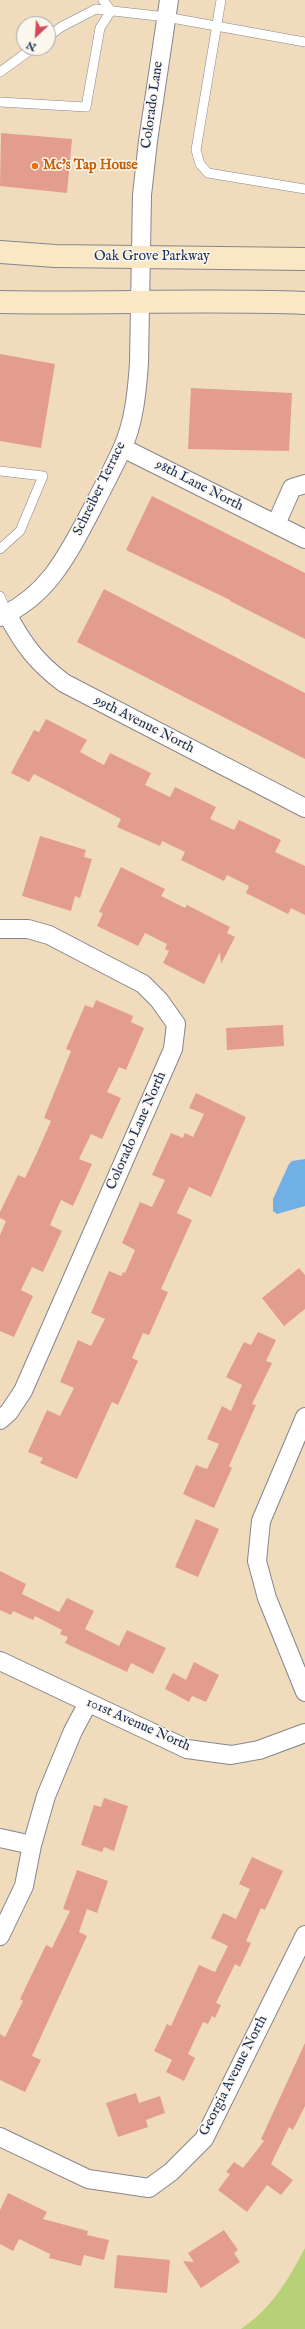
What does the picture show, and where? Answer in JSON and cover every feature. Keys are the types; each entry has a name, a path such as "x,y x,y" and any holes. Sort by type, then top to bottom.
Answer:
{"street":[{"name":"Colorado Lane","path":"140,258 142,195 147,149 168,9"},
{"name":"Oak Grove Parkway","path":"0,252 54,256 140,258 305,259"},
{"name":"Schreiber Terrace","path":"4,616 32,598 51,579 67,556 123,448 138,388 141,303 140,258"},
{"path":"0,302 141,303 220,300 305,303"},
{"name":"98th Lane North","path":"123,448 305,539"},
{"path":"276,524 292,488 305,484"},
{"name":"99th Avenue North","path":"4,616 32,655 46,670 64,683 305,808"},
{"name":"Colorado Lane North","path":"0,929 28,930 48,935 143,984 159,1000 176,1024 173,1049 24,1391 9,1412 0,1420"},
{"path":"305,1417 261,1521 257,1561 267,1598 305,1692"},
{"name":"101st Avenue North","path":"0,1661 186,1749 231,1755 259,1750 305,1733"},
{"path":"0,1936 24,1886 32,1845 46,1796 73,1731 88,1703"},
{"path":"0,1838 32,1845"},
{"name":"Georgia Avenue North","path":"0,2137 88,2179 149,2188 171,2172 204,2139 305,1934"}],"lane":[{"path":"103,0 111,11"},
{"path":"221,0 196,150 200,164 208,173 305,189"},
{"path":"56,31 96,9 111,11 168,9 216,27 305,42"},
{"path":"0,102 86,106 100,28 111,11"},
{"path":"0,72 22,56"},
{"path":"0,470 43,476 20,531 0,549"},
{"path":"0,596 4,616"}],"green space":[{"path":"305,2248 305,2329 241,2329 262,2312 278,2293"}],"water":[{"path":"305,1159 305,1206 277,1214 273,1211 273,1199 289,1164 292,1161"}],"building":[{"name":"Mc's Tap House","path":"1,133 72,139 67,193 0,186"},
{"path":"0,354 55,364 41,448 0,441"},
{"path":"191,388 292,393 289,451 188,449"},
{"path":"152,496 305,573 305,639 230,600 126,550"},
{"path":"104,589 305,693 305,759 77,642"},
{"path":"46,719 87,740 80,752 104,765 110,753 151,773 145,785 170,797 175,787 216,807 210,819 234,830 239,820 281,840 275,852 305,866 305,915 291,908 288,914 246,893 249,886 227,875 224,881 181,860 185,852 162,841 160,846 117,827 121,819 34,774 29,782 11,773 34,730 39,732"},
{"path":"40,836 86,850 84,857 92,859 80,898 75,896 71,911 22,896"},
{"path":"121,867 165,889 161,896 185,908 187,905 230,927 227,933 235,937 221,964 220,952 204,984 163,963 169,951 165,949 167,944 145,933 138,946 97,926 103,913 99,912"},
{"path":"96,1000 133,1016 131,1022 144,1028 126,1070 119,1067 107,1092 121,1098 102,1139 91,1134 79,1159 92,1164 73,1206 61,1200 50,1225 62,1231 43,1272 32,1267 21,1290 33,1296 14,1337 0,1331 0,1235 6,1221 0,1218 0,1212 18,1175 25,1178 36,1155 51,1121 44,1118 71,1051 66,1049 85,1005 93,1008"},
{"path":"283,1025 284,1046 227,1050 226,1028"},
{"path":"196,1093 246,1117 211,1197 189,1187 177,1213 192,1220 161,1289 168,1292 149,1335 143,1333 132,1358 138,1361 118,1405 112,1402 77,1479 40,1463 43,1458 28,1452 47,1410 60,1416 74,1388 60,1382 78,1340 91,1346 105,1319 91,1313 109,1271 121,1276 123,1272 125,1273 135,1250 122,1243 140,1202 152,1207 165,1180 152,1175 171,1133 183,1138 185,1133 193,1137 204,1114 189,1108"},
{"path":"299,1268 305,1275 305,1309 284,1326 262,1298"},
{"path":"258,1332 276,1340 266,1361 272,1363 252,1404 256,1405 229,1466 232,1468 214,1508 183,1494 196,1465 207,1469 219,1444 207,1439 222,1406 231,1411 242,1385 226,1377 244,1342 251,1345"},
{"path":"196,1519 219,1529 198,1577 175,1567"},
{"path":"0,1571 26,1584 22,1594 59,1612 67,1598 94,1611 85,1629 119,1646 127,1630 166,1648 153,1674 131,1663 127,1672 65,1643 68,1637 60,1634 62,1630 35,1616 33,1620 13,1611 11,1615 0,1610"},
{"path":"194,1662 219,1675 206,1702 192,1696 189,1702 165,1689 173,1673 186,1680"},
{"path":"104,1798 128,1806 114,1851 104,1847 102,1852 81,1845 94,1805 101,1807"},
{"path":"252,1857 283,1871 265,1910 261,1908 246,1941 251,1943 240,1967 235,1964 216,2003 221,2005 215,2018 212,2016 208,2024 203,2022 188,2054 195,2058 184,2081 166,2072 172,2060 154,2051 167,2024 171,2026 199,1965 215,1972 228,1946 211,1938 223,1913 236,1919 250,1889 239,1884"},
{"path":"77,1870 108,1881 97,1913 87,1909 79,1932 87,1936 32,2056 41,2060 25,2092 0,2080 0,2034 5,2037 23,2001 20,1999 46,1945 52,1948 70,1911 63,1909"},
{"path":"305,2043 305,2106 293,2130 289,2127 271,2164 293,2180 281,2195 267,2185 247,2212 218,2190 230,2174 226,2172 234,2162 243,2168 264,2141 261,2139"},
{"path":"136,2093 139,2103 160,2096 165,2113 146,2120 148,2127 118,2137 106,2103"},
{"path":"8,2193 47,2212 43,2219 88,2231 87,2235 109,2240 104,2260 84,2255 81,2266 49,2258 50,2254 19,2239 13,2251 0,2244 0,2210"},
{"path":"224,2230 238,2250 234,2253 240,2262 201,2288 183,2261 194,2262 188,2253"},
{"path":"117,2255 170,2260 167,2293 114,2288"}],"place":[{"name":"Mc's Tap House","path":"35,166"}]}
